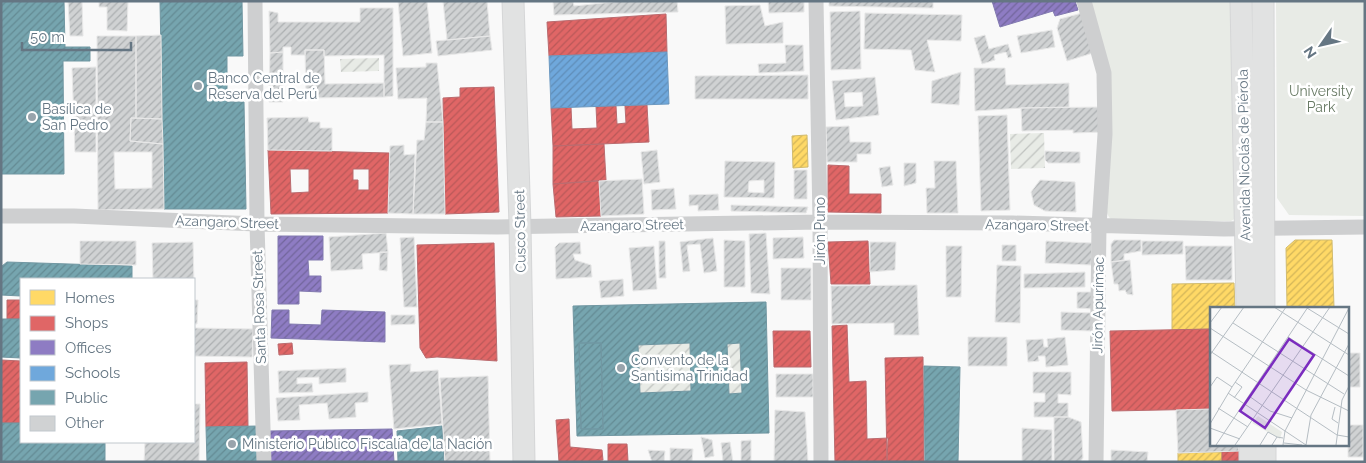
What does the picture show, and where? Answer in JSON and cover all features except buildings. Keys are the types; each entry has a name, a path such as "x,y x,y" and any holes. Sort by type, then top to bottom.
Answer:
{"main road":[{"name":"Cusco Street","path":"514,1 524,462"},
{"name":"Avenida Nicolás de Piérola","path":"1241,1 1254,228 1264,307"},
{"name":"Avenida Nicolás de Piérola","path":"1247,307 1254,228 1263,1"},
{"path":"1250,446 1250,462"},
{"path":"1265,446 1265,462"}],"street":[{"name":"Santa Rosa Street","path":"255,1 257,224 264,462"},
{"name":"Jirón Puno","path":"816,1 820,222 821,462"},
{"name":"Jirón Apurímac","path":"1084,1 1104,73 1105,134 1099,226 1096,462"},
{"name":"Azangaro Street","path":"1,216 74,216 257,224 520,226 820,222 1254,228 1365,227"}],"green space":[{"path":"1091,1 1233,1 1236,218 1231,221 1116,221 1111,219 1107,213 1111,100"},
{"name":"University Park","path":"1276,1 1365,1 1365,216 1289,215 1277,198"},
{"path":"379,58 379,71 341,72 340,59"},
{"path":"1044,133 1045,168 1011,169 1010,134"},
{"path":"690,343 691,391 640,393 638,345"},
{"path":"740,343 742,393 729,394 727,344"}],"place":[{"name":"Banco Central de Reserva del Perú","path":"198,86"},
{"name":"Basílica de San Pedro","path":"32,117"},
{"name":"Convento de la Santisima Trinidad","path":"621,368"},
{"name":"Ministerio Público Fiscalía de la Nación","path":"232,444"}]}
